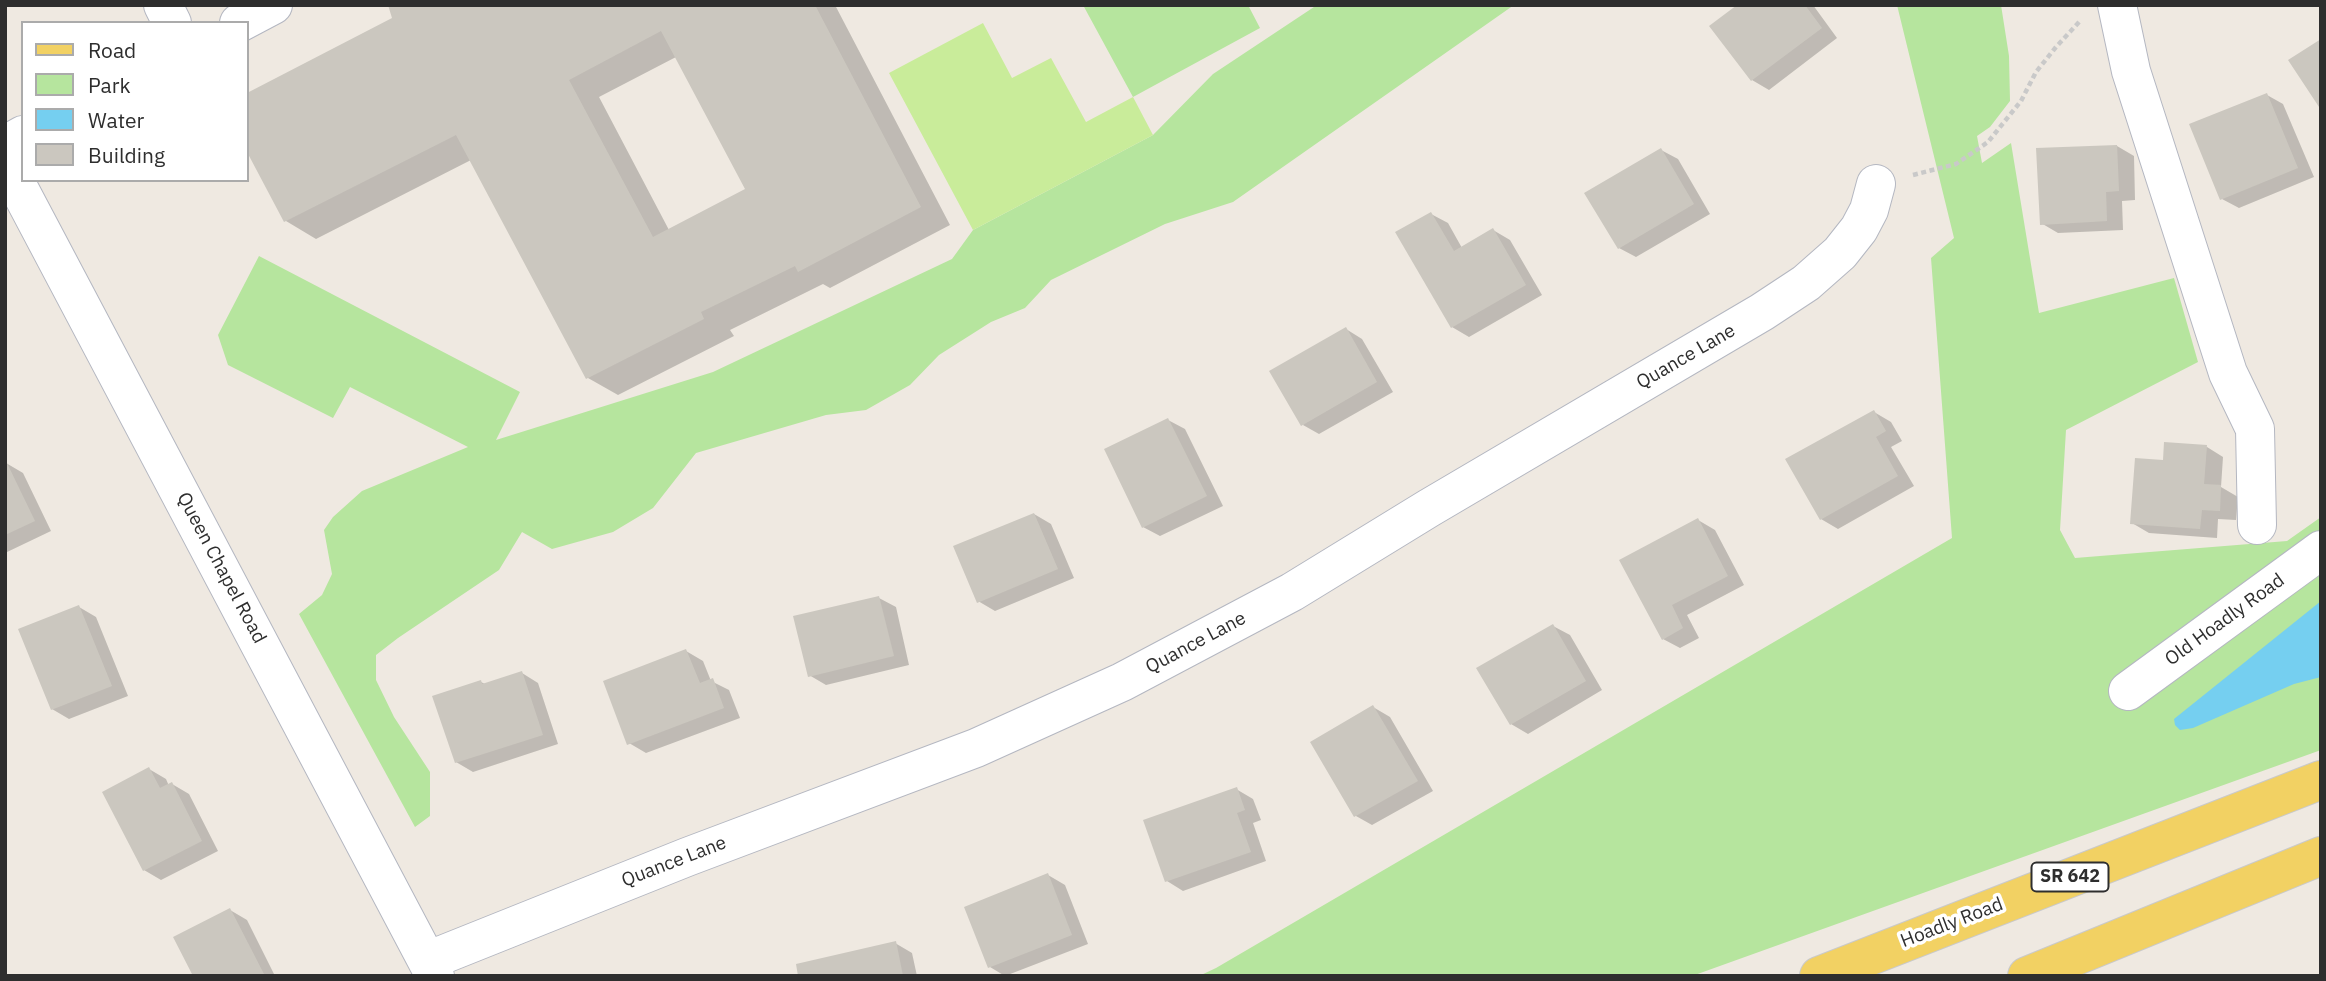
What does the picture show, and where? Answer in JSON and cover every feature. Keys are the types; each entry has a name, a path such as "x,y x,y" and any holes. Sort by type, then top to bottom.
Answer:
{"main road":[{"name":"Hoadly Road","path":"1819,976 2321,780"},
{"path":"2027,976 2321,856"}],"street":[{"path":"163,5 171,21"},
{"path":"243,21 273,5"},
{"path":"2117,5 2131,71 2228,373 2255,429 2257,525"},
{"path":"5,145 21,136"},
{"name":"Queen Chapel Road","path":"5,162 431,969"},
{"name":"Quance Lane","path":"431,969 687,857 976,748 1122,682 1292,592 1762,312 1806,282 1840,253 1859,229 1869,210 1877,184"},
{"name":"Old Hoadly Road","path":"2128,691 2321,550"}],"path":[{"path":"1877,184 1956,164 1988,142 2021,102 2036,72 2082,19"}],"green space":[{"path":"1083,5 1248,5 1260,28 1133,97"},
{"path":"1317,5 1514,5 1233,202 1165,224 1051,280 1025,308 991,322 939,355 910,385 866,410 826,415 696,453 653,508 613,532 552,549 522,532 499,570 376,655 376,680 394,717 430,772 430,816 415,827 299,614 322,595 332,574 324,530 333,517 362,491 468,447 350,387 333,418 228,365 218,335 259,256 520,392 496,440 713,372 952,259 973,230 1153,135 1213,74"},
{"path":"1897,5 2001,5 2009,56 2010,101 1990,127 1977,136 1982,163 2011,143 2039,313 2174,278 2198,362 2066,430 2060,530 2075,558 2287,541 2321,517 2321,750 1692,976 1199,976 1952,538 1931,258 1954,238"},
{"path":"983,23 1012,78 1051,58 1086,122 1133,97 1153,135 973,230 889,73"}],"water":[{"path":"2321,601 2321,677 2294,684 2193,728 2180,730 2175,725 2174,719"}],"building":[{"path":"388,5 815,5 921,207 798,272 795,266 701,312 704,319 586,379 456,135 284,222 248,154 248,92 392,18","holes":["661,31 745,189 653,237 569,80"]},
{"path":"1737,5 1805,5 1822,28 1751,81 1709,26"},
{"path":"2321,39 2321,110 2288,60"},
{"path":"2267,93 2298,168 2220,200 2189,124"},
{"path":"2117,145 2119,191 2106,192 2107,221 2040,225 2036,148"},
{"path":"1661,148 1694,204 1618,249 1584,193"},
{"path":"1431,212 1454,251 1493,228 1526,285 1451,328 1395,232"},
{"path":"1346,327 1377,382 1301,426 1269,371"},
{"path":"1874,410 1886,431 1876,437 1898,476 1820,520 1785,459"},
{"path":"1168,418 1207,496 1142,528 1104,449"},
{"path":"2164,442 2207,445 2204,484 2221,485 2220,511 2202,510 2200,529 2130,524 2135,458 2163,460"},
{"path":"5,459 35,521 5,535"},
{"path":"1034,513 1058,569 977,603 953,546"},
{"path":"1698,518 1728,576 1672,605 1683,628 1662,640 1619,560"},
{"path":"879,596 894,656 808,677 793,616"},
{"path":"79,605 112,686 51,710 18,629"},
{"path":"1553,624 1586,681 1510,725 1476,668"},
{"path":"686,649 700,683 713,678 724,708 627,745 603,681"},
{"path":"522,671 543,735 455,763 432,696 481,680 482,684"},
{"path":"1373,705 1418,781 1354,817 1310,742"},
{"path":"149,767 160,788 172,782 202,841 143,871 102,792"},
{"path":"1237,787 1245,810 1237,813 1251,852 1165,882 1143,820"},
{"path":"1048,873 1072,935 988,968 964,907"},
{"path":"230,908 265,976 193,976 173,937"},
{"path":"896,941 903,976 798,976 796,964"}]}
